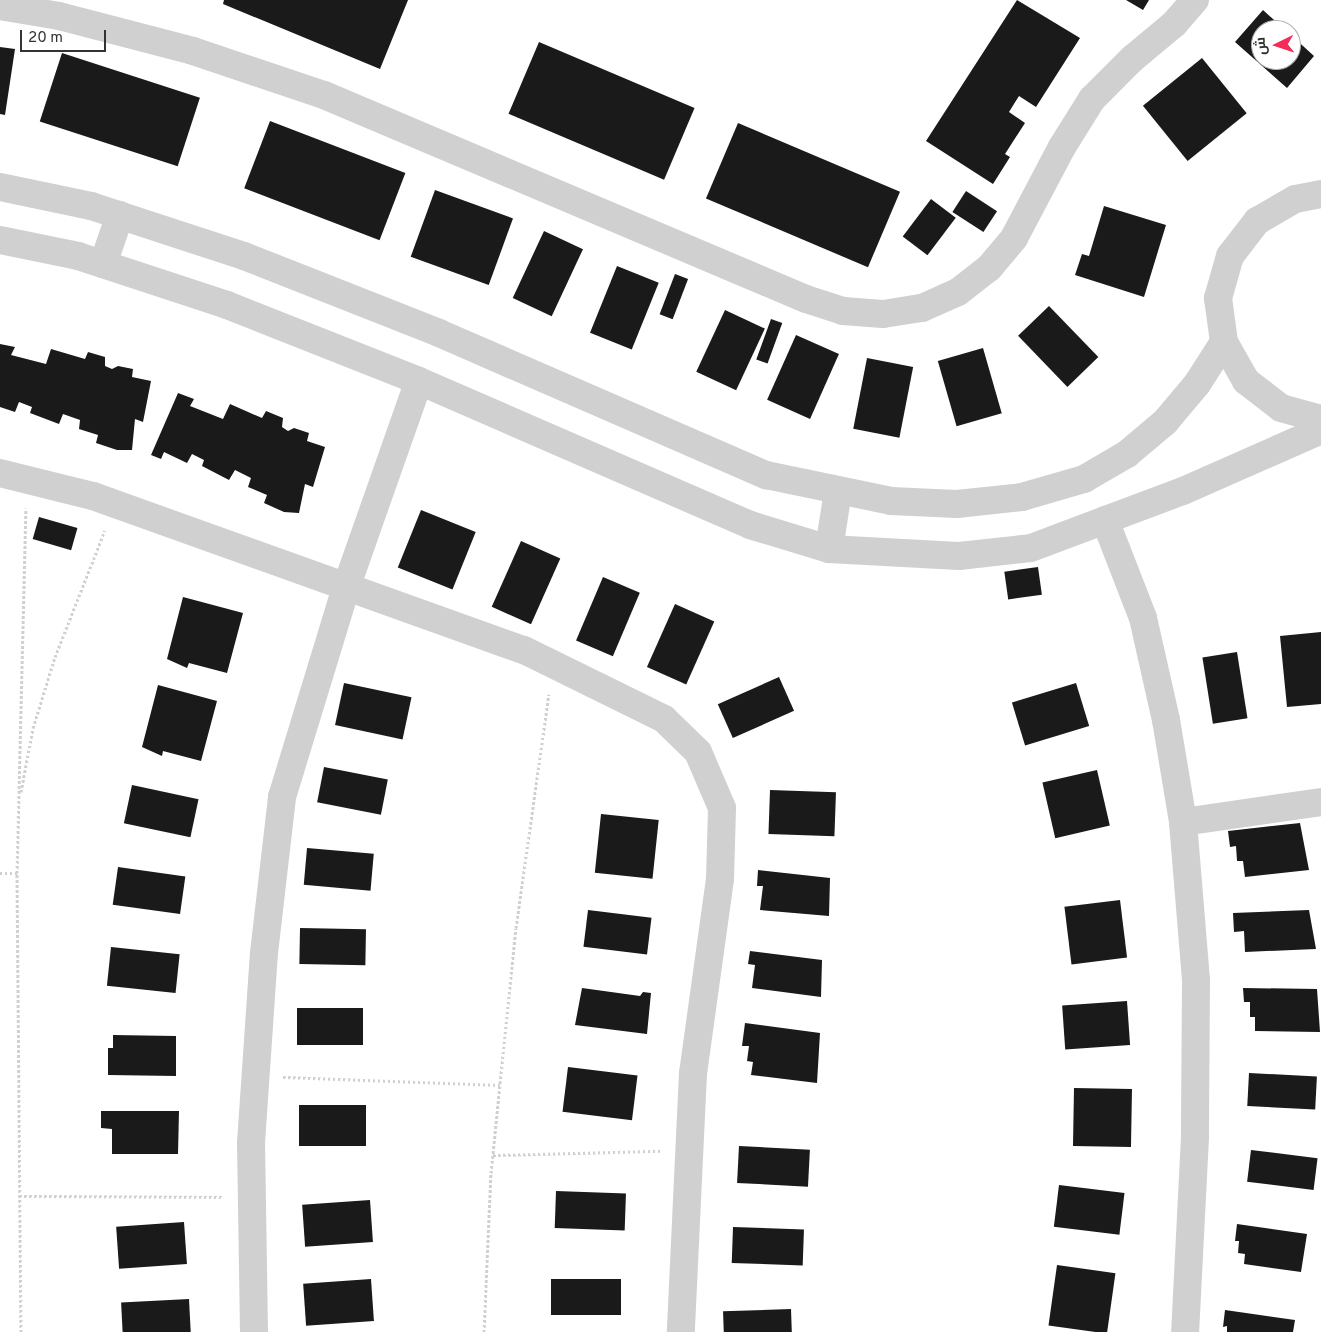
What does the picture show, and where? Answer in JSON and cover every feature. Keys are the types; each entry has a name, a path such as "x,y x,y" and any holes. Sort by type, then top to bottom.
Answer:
{"street":[{"path":"0,6 59,16 193,50 324,95 806,299 843,311 883,314 922,308 958,292 989,268 1014,238 1062,147 1092,99 1132,59 1174,24 1195,0"},
{"path":"0,187 120,215 244,256 430,330 766,475 891,501 957,504 1022,497 1084,479 1127,454 1165,422 1197,384 1224,342"},
{"path":"1320,193 1275,208 1242,237 1222,276 1219,313 1224,342 1241,374 1262,396 1288,410 1321,419"},
{"path":"104,264 120,215"},
{"path":"0,240 104,264 227,305 419,381 750,525 829,549 958,556 1031,548 1183,491 1321,430"},
{"path":"254,1332 252,1197 256,1076 264,953 282,797 347,585 419,381"},
{"path":"0,473 114,503 524,650 664,719 698,752 722,808 720,879 693,1073 681,1332"},
{"path":"829,549 838,491"},
{"path":"1105,520 1143,618 1166,720 1183,822 1196,980 1195,1137 1185,1332"},
{"path":"1183,822 1321,802"}],"path":[{"path":"22,1332 19,1196 17,874 19,687 27,479"},
{"path":"19,800 33,728 55,657 114,503"},
{"path":"484,1332 493,1154 516,928 554,664"},
{"path":"0,873 17,874"},
{"path":"256,1076 500,1085"},
{"path":"493,1154 689,1151"},
{"path":"19,1196 252,1197"}],"building":[{"path":"224,0 408,0 380,69 223,4"},
{"path":"1017,0 1080,38 1036,107 1019,96 1009,112 1025,123 1005,154 1010,157 993,184 926,141"},
{"path":"1126,0 1149,0 1143,10"},
{"path":"1263,10 1274,20 1254,20"},
{"path":"1251,24 1251,56 1235,42"},
{"path":"539,42 695,108 664,180 509,114"},
{"path":"1301,44 1314,56 1287,88 1267,70 1301,70"},
{"path":"0,47 15,49 5,115 0,114"},
{"path":"62,53 200,98 178,166 40,121"},
{"path":"1202,58 1247,113 1188,161 1143,106"},
{"path":"270,121 405,173 380,240 244,188"},
{"path":"738,123 900,192 868,267 706,198"},
{"path":"435,190 513,218 489,285 411,257"},
{"path":"966,191 997,211 983,232 952,212"},
{"path":"931,199 956,218 927,255 903,237"},
{"path":"1104,206 1166,225 1144,297 1075,275 1082,254 1089,256"},
{"path":"544,231 583,249 552,316 513,298"},
{"path":"617,266 659,283 632,350 590,333"},
{"path":"675,274 688,279 673,319 660,314"},
{"path":"1049,306 1098,357 1067,387 1018,336"},
{"path":"725,310 765,329 736,390 696,372"},
{"path":"771,319 782,323 768,364 756,359"},
{"path":"796,335 839,354 810,419 767,400"},
{"path":"0,344 15,347 11,355 46,364 51,349 85,359 88,352 105,357 105,366 112,369 118,366 133,369 132,377 151,381 143,422 135,419 132,450 117,450 96,443 98,435 79,429 80,420 63,414 59,424 30,413 32,407 19,402 15,412 0,407"},
{"path":"983,348 1002,413 957,426 938,361"},
{"path":"867,358 913,367 899,438 853,429"},
{"path":"178,393 194,399 190,406 223,419 230,404 262,418 266,411 283,418 282,427 288,431 294,428 309,433 307,441 325,447 313,487 305,484 299,513 284,512 264,503 267,495 248,487 251,478 235,470 229,480 202,466 204,460 192,454 187,463 164,452 161,459 151,455"},
{"path":"421,510 476,532 452,590 398,567"},
{"path":"39,517 77,528 71,550 33,539"},
{"path":"521,541 560,558 531,624 492,607"},
{"path":"1038,567 1042,595 1008,599 1004,572"},
{"path":"603,577 640,593 613,656 576,641"},
{"path":"183,597 243,613 227,673 189,663 187,668 167,659"},
{"path":"675,604 714,621 686,685 647,667"},
{"path":"1321,632 1321,704 1287,707 1280,636"},
{"path":"1237,652 1247,718 1213,724 1202,657"},
{"path":"779,677 794,711 733,738 718,704"},
{"path":"344,683 411,697 403,739 335,725"},
{"path":"1076,683 1089,726 1025,746 1012,703"},
{"path":"158,685 217,701 201,761 163,751 162,756 142,747"},
{"path":"324,767 388,779 381,815 317,802"},
{"path":"1097,770 1110,826 1055,838 1042,783"},
{"path":"132,785 199,799 190,837 124,823"},
{"path":"770,790 836,792 834,836 768,834"},
{"path":"601,814 659,820 653,879 595,873"},
{"path":"1300,823 1309,870 1245,877 1243,861 1237,861 1236,846 1230,847 1228,831"},
{"path":"307,848 374,854 371,891 304,885"},
{"path":"118,867 185,876 180,914 113,905"},
{"path":"758,870 830,878 829,916 760,910 763,886 757,886"},
{"path":"1120,900 1127,958 1071,964 1064,907"},
{"path":"588,910 652,918 647,955 583,947"},
{"path":"1309,910 1316,949 1245,952 1244,931 1234,932 1233,913"},
{"path":"300,928 366,929 365,965 299,964"},
{"path":"111,947 180,954 176,993 107,986"},
{"path":"750,951 822,960 821,997 752,988 755,965 748,964"},
{"path":"582,988 640,996 643,992 651,993 647,1034 575,1025"},
{"path":"1243,988 1317,989 1320,1032 1255,1031 1255,1017 1250,1017 1250,1002 1244,1002"},
{"path":"1127,1001 1130,1045 1065,1049 1062,1006"},
{"path":"297,1008 363,1008 363,1045 297,1045"},
{"path":"745,1023 820,1033 817,1083 751,1075 753,1062 747,1061 749,1046 742,1046"},
{"path":"113,1035 176,1036 176,1076 108,1075 108,1048 113,1048"},
{"path":"568,1067 637,1076 632,1120 563,1112"},
{"path":"1249,1073 1317,1077 1315,1110 1247,1106"},
{"path":"1074,1088 1132,1089 1131,1147 1073,1146"},
{"path":"299,1105 366,1105 366,1146 299,1146"},
{"path":"101,1111 179,1111 178,1154 112,1154 112,1129 101,1128"},
{"path":"739,1146 810,1150 808,1187 737,1183"},
{"path":"1251,1150 1318,1158 1314,1190 1247,1182"},
{"path":"1059,1185 1125,1193 1119,1235 1054,1227"},
{"path":"556,1191 626,1193 625,1230 555,1228"},
{"path":"370,1200 373,1242 305,1247 302,1205"},
{"path":"184,1222 187,1264 119,1269 116,1227"},
{"path":"1237,1224 1307,1234 1301,1272 1244,1264 1245,1254 1238,1253 1239,1241 1235,1241"},
{"path":"733,1227 804,1229 803,1265 732,1263"},
{"path":"1057,1265 1115,1273 1107,1332 1049,1325"},
{"path":"371,1279 374,1321 306,1326 303,1284"},
{"path":"551,1279 621,1279 621,1315 551,1315"},
{"path":"189,1299 191,1332 123,1332 121,1303"},
{"path":"791,1309 792,1332 724,1332 723,1311"},
{"path":"1225,1310 1295,1320 1293,1332 1227,1332 1227,1326 1223,1327"}]}
